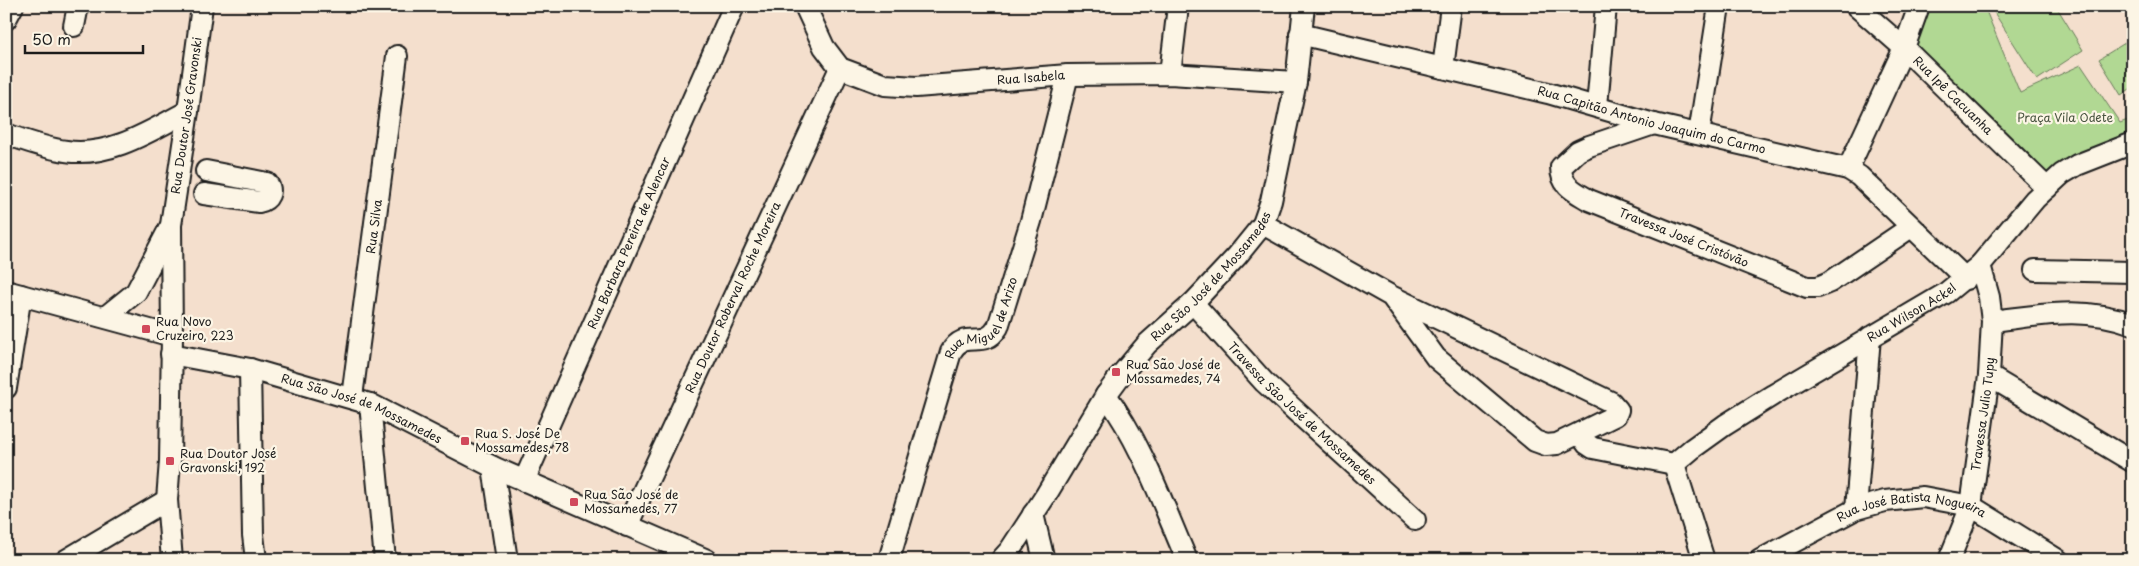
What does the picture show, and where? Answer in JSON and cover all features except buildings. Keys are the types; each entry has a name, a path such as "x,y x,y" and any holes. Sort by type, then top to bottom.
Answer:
{"street":[{"path":"6,18 14,6"},
{"name":"Rua Doutor José Gravonski","path":"172,560 167,500 170,461 172,345 170,225 202,6"},
{"name":"Rua Barbara Pereira de Alencar","path":"524,481 734,6"},
{"path":"805,6 824,47 840,68"},
{"path":"1170,74 1178,6"},
{"name":"Rua São José de Mossamedes","path":"1002,560 1033,514 1106,395 1147,344 1193,303 1238,256 1263,224 1271,201 1296,82 1304,6"},
{"path":"1443,68 1451,6"},
{"path":"1597,106 1606,6"},
{"path":"1700,134 1719,6"},
{"name":"Rua Ipê Cacuanha","path":"1856,6 1904,48 2047,188"},
{"path":"1848,169 1904,48 1919,6"},
{"name":"Rua Capitão Antonio Joaquim do Carmo","path":"1300,34 1597,106 1654,124 1848,169 1858,176 1911,227 1973,272"},
{"name":"Rua Silva","path":"385,560 361,401 397,56"},
{"name":"Rua Isabela","path":"840,68 885,85 916,87 1068,75 1170,74 1296,82"},
{"name":"Rua Doutor Roberval Roche Moreira","path":"627,526 840,68"},
{"name":"Rua Miguel de Arizo","path":"889,560 951,352 956,344 965,339 985,340 994,334 998,327 1031,221 1068,75"},
{"path":"6,134 31,143 67,151 97,150 139,136 188,111"},
{"name":"Travessa José Cristóvão","path":"1654,124 1578,151 1561,167 1564,183 1589,200 1807,286 1818,287 1830,282 1911,227"},
{"name":"Rua Wilson Ackel","path":"1674,464 1725,425 1946,292 1973,272 2047,188 2077,165 2133,143"},
{"path":"204,194 259,202 267,199 270,193 270,187 267,183 206,170"},
{"path":"1263,224 1391,296 1611,402 1618,410 1612,418 1558,444 1546,445 1535,441 1436,358 1391,296"},
{"name":"Rua Doutor José Gravonski","path":"105,317 136,292 170,225"},
{"path":"2034,270 2133,272"},
{"name":"Travessa Julio Tupy","path":"1949,560 1971,506 1989,376 1992,321 1989,297 1973,272"},
{"path":"6,388 13,293"},
{"name":"Rua São José de Mossamedes","path":"13,293 105,317 172,345 361,401 493,467 707,560"},
{"name":"Travessa São José de Mossamedes","path":"1193,303 1264,382 1415,520"},
{"path":"1992,321 2061,312 2090,313 2133,324"},
{"path":"1856,510 1870,337"},
{"path":"250,369 256,560"},
{"path":"1989,376 2133,462"},
{"path":"1106,395 1132,435 1187,560"},
{"path":"1580,434 1587,444 1593,448 1674,464 1704,560"},
{"path":"493,467 507,560"},
{"name":"Rua José Batista Nogueira","path":"1760,560 1856,510 1885,501 1923,497 1971,506 2058,560"},
{"path":"66,560 167,500"},
{"path":"1033,514 1044,560"}],"green space":[{"name":"Praça Vila Odete","path":"1920,6 1984,6 2020,93 2081,65 2120,123 2133,118 2133,139 2050,178 1908,47"},
{"path":"1990,6 2056,6 2083,50 2037,80"},
{"path":"2133,38 2133,87 2121,95 2099,59"}],"place":[{"name":"Rua Novo Cruzeiro, 223","path":"146,329"},
{"name":"Rua São José de Mossamedes, 74","path":"1116,372"},
{"name":"Rua S. José De Mossamedes, 78","path":"465,441"},
{"name":"Rua Doutor José Gravonski, 192","path":"170,461"},
{"name":"Rua São José de Mossamedes, 77","path":"574,502"}]}
